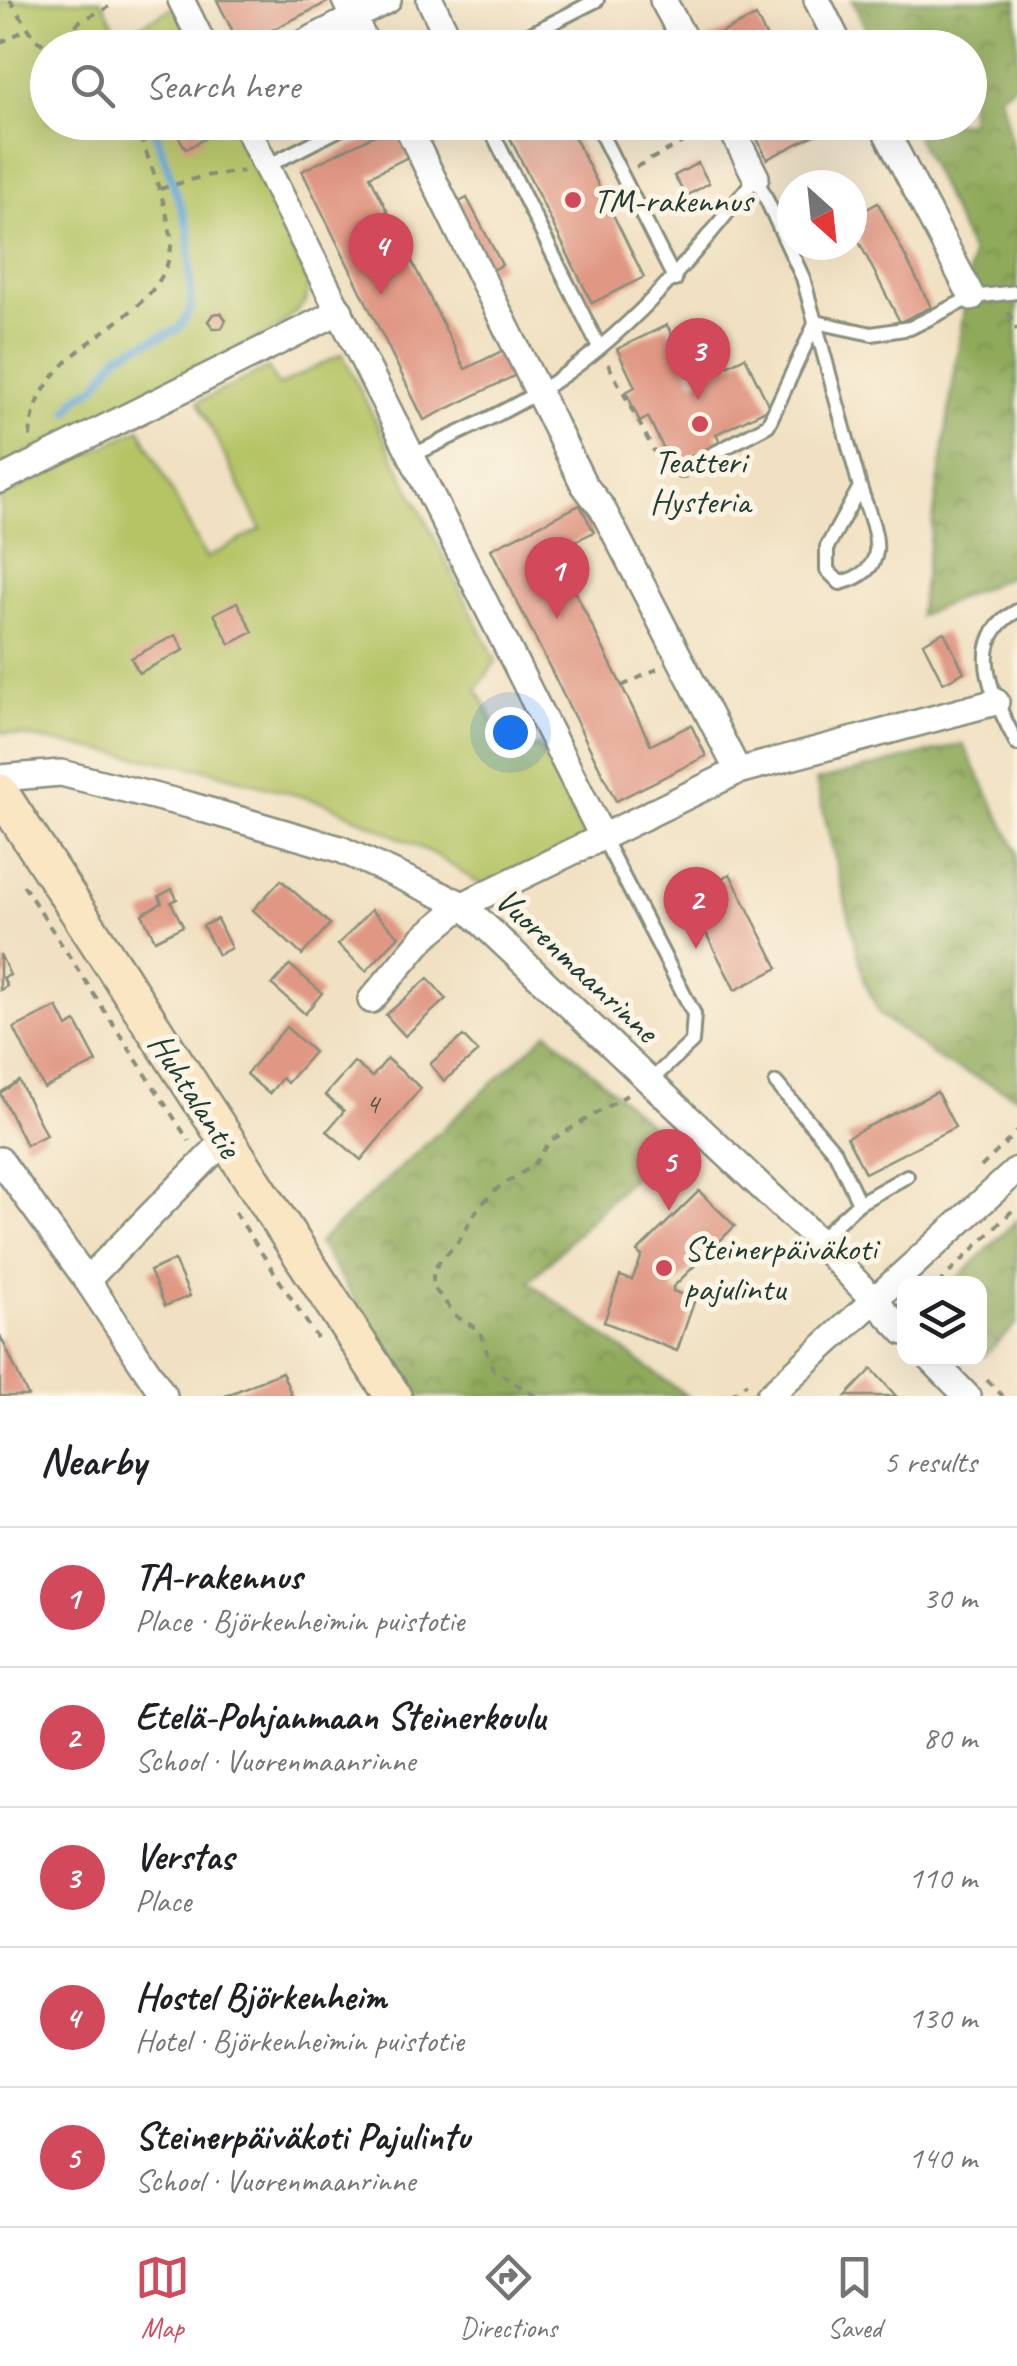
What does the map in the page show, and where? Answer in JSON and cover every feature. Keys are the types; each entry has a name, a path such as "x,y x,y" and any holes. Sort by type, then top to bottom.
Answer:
{"main road":[{"name":"Huhtalantie","path":"0,792 214,1151 393,1396"}],"street":[{"path":"181,0 196,30"},
{"path":"319,30 349,9 388,0"},
{"path":"430,0 445,30"},
{"path":"664,0 680,30"},
{"path":"817,0 833,30"},
{"path":"253,140 603,838"},
{"path":"414,140 538,392 738,771"},
{"path":"737,140 756,177"},
{"path":"890,140 972,297"},
{"path":"0,480 340,311"},
{"path":"371,1000 424,937 462,905 738,771 996,702"},
{"name":"Vuorenmaanrinne","path":"0,778 61,773 189,804 340,850 462,905 818,1240 897,1324"},
{"path":"88,1280 214,1151"},
{"path":"0,1160 88,1280 164,1396"},
{"path":"769,1396 1017,1170"},
{"path":"938,1366 968,1396"}],"lane":[{"path":"538,30 597,0"},
{"path":"546,26 548,30"},
{"path":"267,166 318,140"},
{"path":"497,140 599,347"},
{"path":"604,140 675,280"},
{"path":"414,455 538,392 599,347 675,280 756,177 803,278 877,546 876,561 862,578 840,583 827,570 827,547 860,487"},
{"path":"816,322 872,334 910,328 972,297 1017,292"},
{"path":"681,471 768,425 816,322"},
{"path":"1017,611 1005,617 988,641 986,670 996,702 1017,744"},
{"path":"603,838 694,1014 692,1042 650,1081"},
{"path":"776,1084 835,1152 859,1203"},
{"path":"818,1240 859,1203 907,1176"}],"path":[{"path":"10,0 30,31"},
{"path":"71,30 109,7"},
{"path":"0,42 27,29"},
{"path":"38,461 30,436 32,415 45,384 68,358 134,308 168,262 172,243 142,140"},
{"path":"621,175 686,140"},
{"path":"158,190 182,181 267,166"},
{"path":"599,347 658,462 672,474 681,471"},
{"path":"622,686 679,658"},
{"path":"20,881 214,1151"},
{"path":"535,1396 524,1386 504,1380 493,1369 479,1330 457,1318 433,1287 433,1272 478,1208 500,1187 534,1166 550,1141 650,1081"},
{"path":"946,1276 1016,1207"},
{"path":"234,1210 326,1350"}],"green space":[{"path":"0,0 101,0 117,30 30,30 30,140 240,140 309,283 306,302 277,329 0,467"},
{"path":"852,0 1017,0 1017,82 1000,95 1017,166 1017,573 919,616 972,254 918,140 987,140 987,30 867,30"},
{"path":"175,7 186,30 131,30"},
{"path":"342,354 496,661 477,689 506,746 522,751 539,746 587,840 487,889 436,855 328,804 208,770 0,732 0,497 140,429 206,558 261,529 198,402 268,368 278,386"},
{"path":"963,744 1017,851 1017,1096 944,1063 880,1015 865,982 816,781"},
{"path":"548,1032 668,1141 529,1282 687,1396 418,1396 318,1243"},
{"path":"1017,1220 1017,1323 987,1353 987,1276 960,1276"}],"building":[{"path":"217,0 332,0 272,30 232,30"},
{"path":"756,16 763,30 727,30"},
{"path":"180,140 202,140 186,149"},
{"path":"365,140 402,140 410,156 370,176 465,369 504,350 516,375 424,420 302,171"},
{"name":"TM-rakennus","path":"511,140 576,140 644,277 592,303"},
{"path":"758,140 804,140 767,159"},
{"path":"698,163 709,183 686,196 674,176"},
{"path":"467,198 502,265 489,272 454,205"},
{"path":"878,203 931,307 900,322 867,257 867,209"},
{"path":"221,313 226,320 222,328 213,328 208,321 213,314"},
{"path":"667,325 694,382 745,357 770,408 716,434 720,442 672,466 648,417 640,422 626,392 635,387 617,349"},
{"path":"580,505 594,532 555,551 651,745 691,725 706,756 616,801 491,549"},
{"path":"237,602 253,632 230,644 214,614"},
{"path":"944,632 964,672 943,683 923,643"},
{"path":"176,635 184,650 139,673 131,658"},
{"path":"730,874 778,968 735,990 687,896"},
{"path":"281,880 330,924 302,955 253,910"},
{"path":"172,889 177,899 171,902 183,926 155,940 142,914 162,903 159,896"},
{"path":"371,910 399,936 366,971 338,945"},
{"path":"217,919 231,948 218,955 203,926"},
{"path":"0,954 10,975 3,978 7,986 0,990"},
{"path":"290,965 322,993 305,1014 272,985"},
{"path":"428,978 446,999 405,1036 386,1015"},
{"path":"57,1007 67,1027 76,1022 97,1062 44,1088 14,1028"},
{"path":"286,1027 314,1052 287,1083 282,1078 269,1094 246,1074"},
{"path":"463,1036 478,1052 444,1081 430,1064"},
{"path":"387,1059 421,1088 361,1160 327,1131 344,1111 325,1095 354,1062 372,1077"},
{"path":"19,1081 46,1135 26,1145 0,1093"},
{"path":"937,1092 955,1127 865,1173 847,1137"},
{"name":"Steinerpäiväkoti pajulintu","path":"699,1191 735,1226 673,1287 673,1291 695,1299 677,1351 604,1322 620,1276 632,1280 642,1256 637,1252"},
{"path":"174,1260 190,1296 165,1306 150,1271"},
{"path":"0,1335 28,1396 0,1396"},
{"path":"872,1369 896,1396 846,1396"},
{"path":"282,1372 292,1396 225,1396"}],"waterway":[{"path":"68,412 77,398 96,386 119,354 178,329 191,309 189,230 158,140"}],"place":[{"name":"TM-rakennus","path":"573,200"},
{"name":"Hostel Björkenheim","path":"381,295"},
{"name":"Verstas","path":"698,400"},
{"name":"Teatteri Hysteria","path":"700,424"},
{"name":"TA-rakennus","path":"557,619"},
{"name":"Etelä-Pohjanmaan Steinerkoulu","path":"696,949"},
{"name":"Steinerpäiväkoti Pajulintu","path":"669,1211"},
{"name":"Steinerpäiväkoti pajulintu","path":"664,1268"}]}
